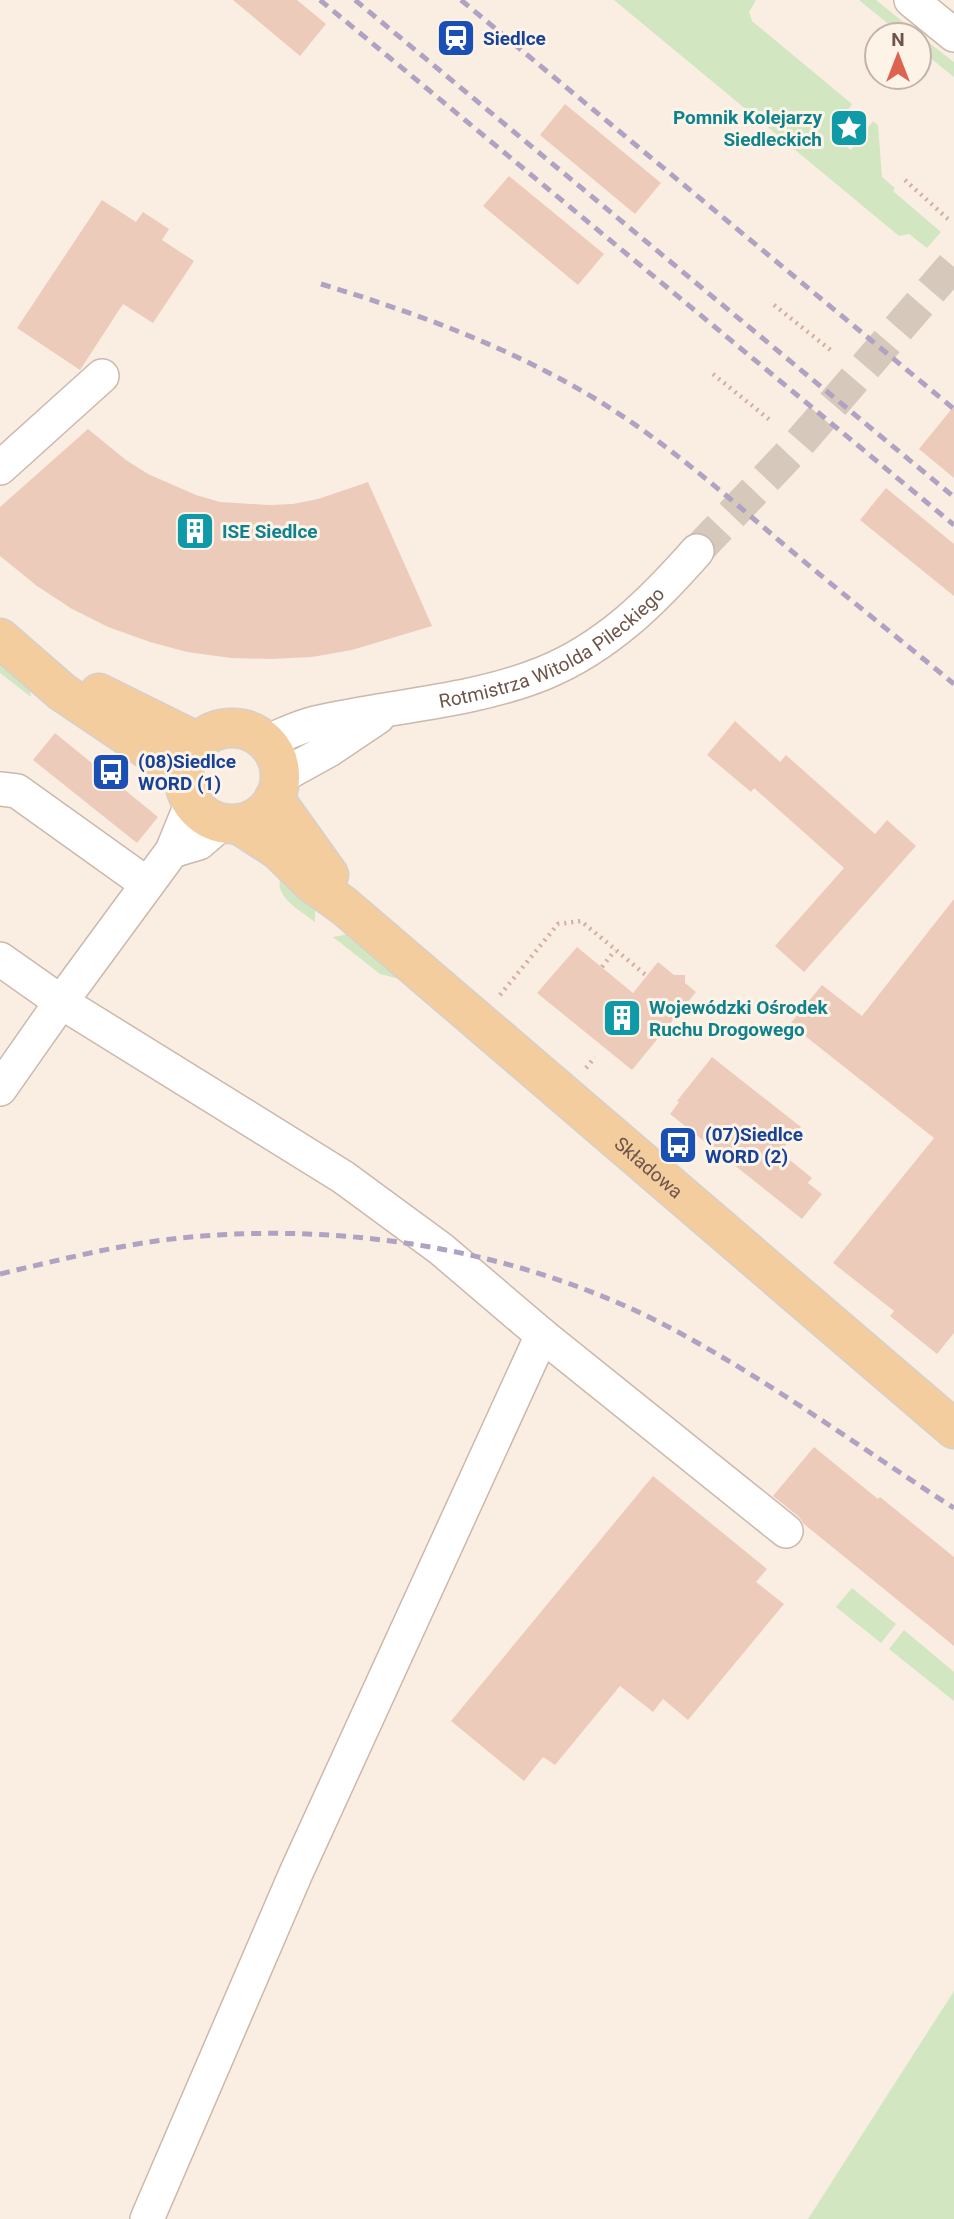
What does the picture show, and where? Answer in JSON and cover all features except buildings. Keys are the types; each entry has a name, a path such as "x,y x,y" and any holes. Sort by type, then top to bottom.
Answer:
{"main road":[{"path":"5,642 62,692 207,793 259,816 277,788 278,764 273,752 253,733 239,729 210,733 207,793"},
{"name":"Składowa","path":"277,788 344,906"},
{"name":"Składowa","path":"207,793 278,849 312,883 344,906 954,1429"}],"street":[{"path":"911,0 954,35"},
{"path":"0,468 102,376"},
{"name":"Rotmistrza Witolda Pileckiego","path":"265,742 313,724 386,712 507,686 545,673 580,655 610,635 655,598 697,551"},
{"name":"Rotmistrza Witolda Pileckiego","path":"277,788 386,712"},
{"path":"0,789 17,791 147,884"},
{"path":"0,1089 172,851 207,793"},
{"path":"0,959 61,1002 343,1177 441,1249 542,1335 786,1531"},
{"path":"146,2219 296,1872 542,1335"}],"path":[{"path":"905,180 948,219"},
{"path":"774,305 833,352"},
{"path":"712,374 771,421"},
{"path":"495,1001 558,924 581,921 647,976"},
{"path":"602,967 615,950"}],"green space":[{"path":"614,0 756,0 749,12 752,21 852,104 831,135 851,150 873,121 878,125 882,177 895,188 893,191 941,232 927,248 909,234 899,236"},
{"path":"859,0 876,0 902,21 885,21"},
{"path":"933,46 954,62 954,77 933,60"},
{"path":"0,660 29,682 31,697 0,673"},
{"path":"281,876 315,903 315,922 284,897 280,884"},
{"path":"349,934 403,980 380,974 333,937"},
{"path":"852,1588 896,1624 881,1643 836,1607"},
{"path":"904,1630 954,1672 954,1701 889,1649"},
{"path":"954,1991 954,2219 808,2219"}],"tunnel":[{"path":"697,551 796,447 954,264"}],"railway":[{"path":"320,0 954,525"},
{"path":"355,0 954,497"},
{"path":"461,0 954,409"},
{"path":"321,284 461,332 528,362 594,398 691,467 954,684"},
{"path":"0,1274 125,1246 202,1236 266,1233 330,1235 394,1241 457,1252 520,1268 581,1288 640,1313 762,1381 954,1508"}],"place":[{"name":"Siedlce","path":"456,38"},
{"name":"Pomnik Kolejarzy Siedleckich","path":"849,128"},
{"name":"ISE Siedlce","path":"195,531"},
{"name":"(08)Siedlce WORD (1)","path":"111,772"},
{"name":"Wojewódzki Ośrodek Ruchu Drogowego","path":"622,1018"},
{"name":"(07)Siedlce WORD (2)","path":"678,1145"}]}
